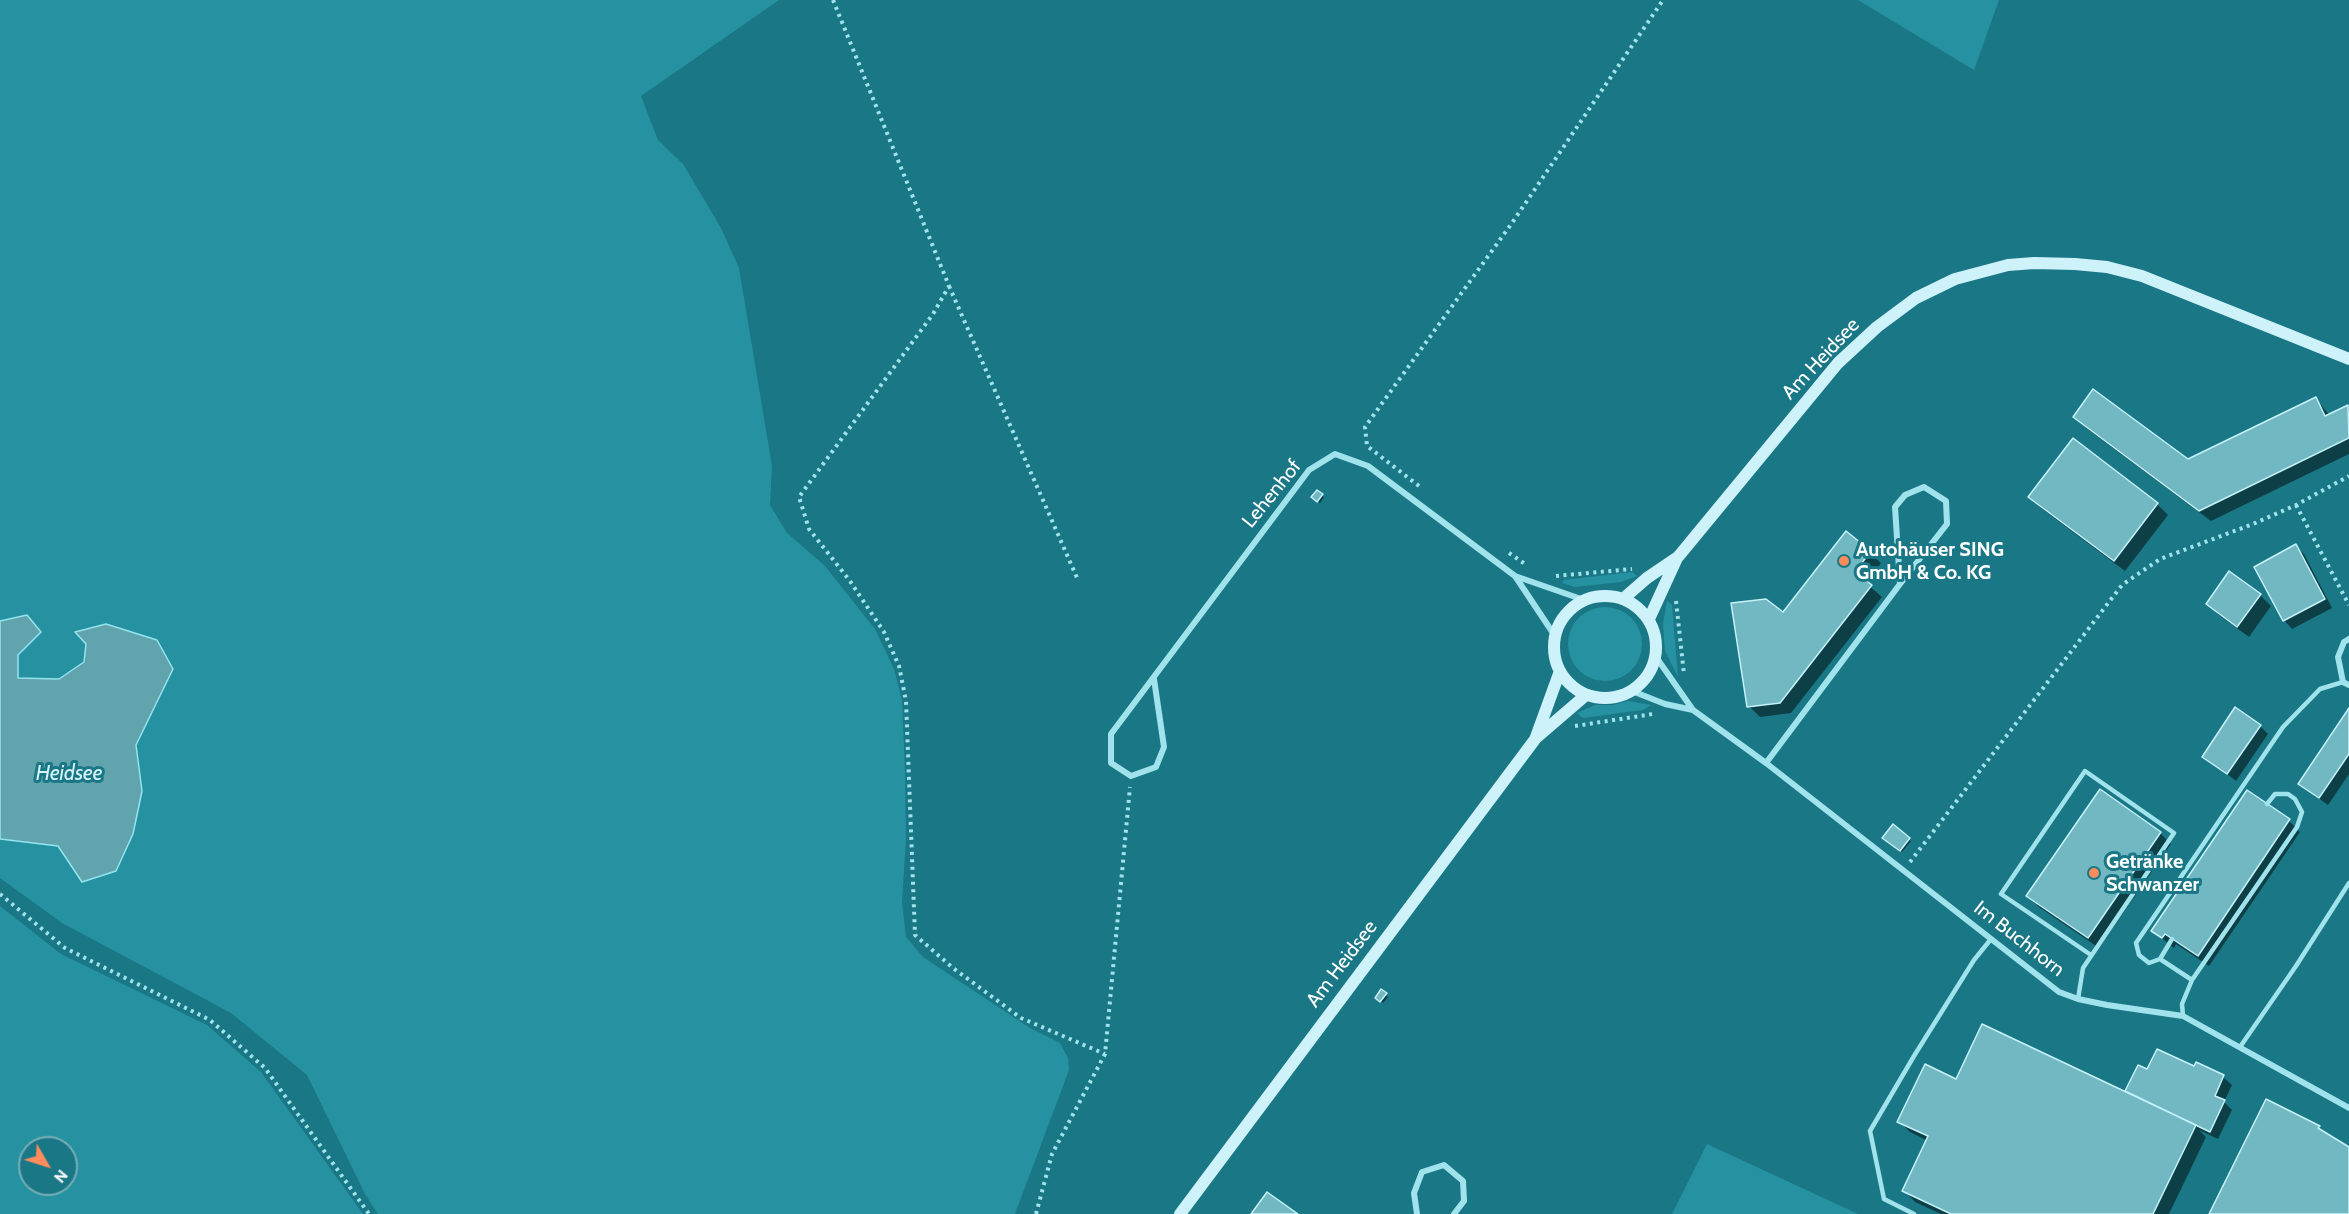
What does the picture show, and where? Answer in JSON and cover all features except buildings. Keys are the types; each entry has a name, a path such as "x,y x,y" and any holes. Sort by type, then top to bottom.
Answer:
{"main road":[{"name":"Am Heidsee","path":"1649,619 1678,557 1838,363 1877,327 1916,298 1955,279 2008,265 2034,263 2107,267 2142,276 2349,360"},
{"name":"Am Heidsee","path":"1623,598 1678,557"},
{"path":"1604,595 1623,598 1640,609 1649,619 1654,631 1656,657 1645,679 1632,691 1618,697 1602,698 1586,695 1572,686 1560,671 1555,654 1555,636 1565,614 1584,600 1604,595"},
{"name":"Am Heidsee","path":"1536,738 1560,671"},
{"name":"Am Heidsee","path":"1180,1214 1536,738 1586,695"}],"street":[{"name":"Lehenhof","path":"1131,776 1111,763 1111,734 1309,470 1335,454 1368,466 1515,576 1584,600"},
{"path":"1766,763 1947,524 1946,501 1924,488 1905,495 1895,507 1900,584"},
{"name":"Lehenhof","path":"1515,576 1555,636"},
{"path":"2346,683 2338,657 2344,642 2349,639"},
{"name":"Im Buchhorn","path":"1656,657 1693,710 1904,869 2059,992 2078,999 2184,1016 2349,1108"},
{"path":"1131,776 1156,767 1164,747 1154,678"},
{"name":"Im Buchhorn","path":"1632,691 1665,704 1693,710"},
{"path":"1417,1214 1414,1193 1422,1172 1444,1165 1463,1181 1464,1201 1455,1214"}],"lane":[{"path":"2172,939 2160,959 2149,963 2139,954 2136,943 2283,727 2320,689 2346,683"},
{"path":"2078,999 2083,968 2174,833 2085,771 2001,894 2091,955"},
{"path":"2184,1016 2182,1004 2192,980 2297,827 2302,812 2295,799 2288,794 2275,794 2267,804"},
{"path":"2240,1047 2296,966 2349,883"},
{"path":"1914,1214 1884,1199 1870,1131 1974,960 1991,939"},
{"path":"2160,959 2192,980"}],"path":[{"path":"833,0 949,285 1078,580"},
{"path":"1422,488 1367,446 1365,427 1512,223 1663,0"},
{"path":"949,285 933,314 799,497 808,529 850,581 884,632 899,666 906,701 915,935 953,968 1021,1018 1105,1054"},
{"path":"1904,869 2122,585 2160,559 2253,524 2296,505 2349,476"},
{"path":"2296,505 2349,605"},
{"path":"1501,547 1533,569"},
{"path":"1550,578 1635,568 1640,573"},
{"path":"1675,598 1684,667 1683,681"},
{"path":"1571,728 1658,713"},
{"path":"1036,1214 1052,1154 1105,1054 1131,776"},
{"path":"0,894 65,948 210,1020 265,1068 369,1214"}],"shaded area":[{"path":"0,0 779,0 641,96 658,140 683,164 721,228 739,268 772,466 770,505 787,533 825,566 875,629 894,669 902,700 906,839 902,902 906,937 923,957 1030,1028 1060,1043 1068,1058 1069,1070 1015,1214 378,1214 365,1194 307,1075 231,1013 62,923 0,878 0,839 58,846 82,881 142,791 136,745 173,669 76,632 86,644 84,662 59,679 17,678 18,655 27,615 0,621"},
{"path":"1858,0 1999,0 1974,70"},
{"path":"1632,572 1637,576 1621,582 1575,587 1562,583 1564,580"},
{"path":"1667,601 1672,605 1678,677 1665,651 1663,624"},
{"path":"1605,607 1626,613 1636,623 1642,644 1636,665 1626,675 1605,681 1584,675 1574,665 1568,644 1574,623 1584,613"},
{"path":"1628,701 1651,705 1643,710 1583,718 1577,713 1595,705 1613,705"},
{"path":"0,906 61,954 207,1025 261,1072 363,1214 0,1214"},
{"path":"1707,1144 1858,1214 1672,1214"}],"water":[{"name":"Heidsee","path":"27,615 41,632 18,655 18,678 59,679 84,662 86,644 75,632 106,624 157,640 173,669 136,745 142,791 133,834 116,871 82,882 58,846 0,839 0,621"}],"place":[{"name":"Autohäuser SING GmbH & Co. KG","path":"1844,561"},
{"name":"Getränke Schwanzer","path":"2094,873"}]}
